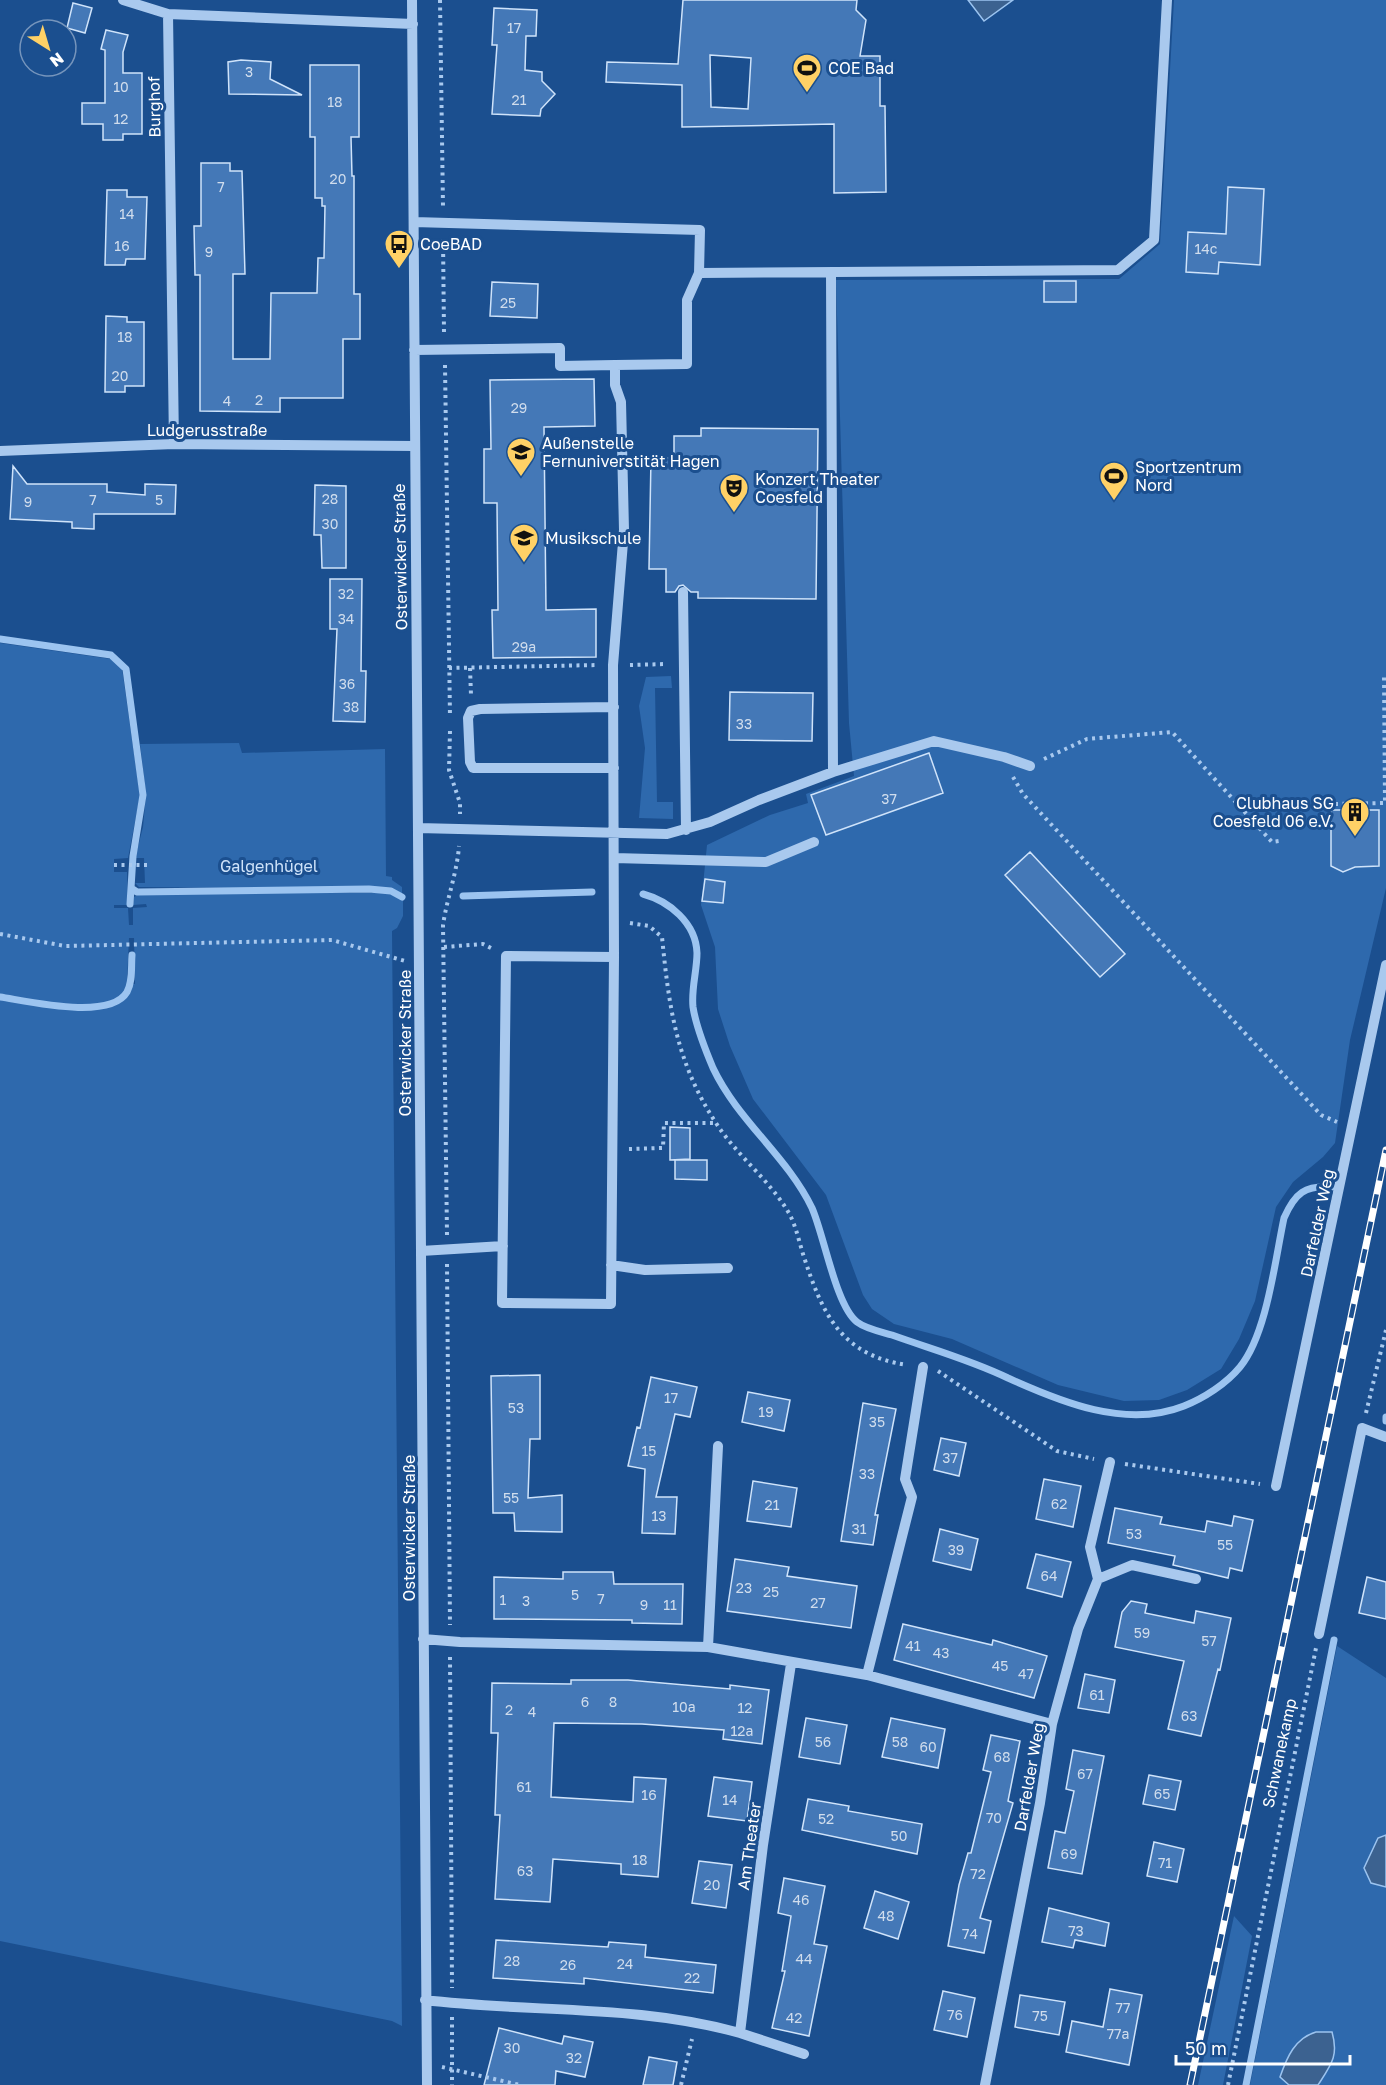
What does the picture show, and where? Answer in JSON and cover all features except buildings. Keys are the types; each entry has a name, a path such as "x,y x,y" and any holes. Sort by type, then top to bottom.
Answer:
{"street":[{"path":"123,0 168,14 412,24"},
{"name":"Osterwicker Straße","path":"412,0 414,446 424,1406 423,1639 427,2085"},
{"path":"699,273 1118,270 1154,240 1167,0"},
{"name":"Burghof","path":"168,14 174,444"},
{"path":"414,222 700,230 699,273 687,300 687,364 560,366 560,348 414,350"},
{"path":"831,273 833,772"},
{"path":"614,957 506,956 502,1304 611,1304 614,957 613,665 624,530 621,402 615,385 615,365"},
{"name":"Ludgerusstraße","path":"0,451 174,444 414,446"},
{"path":"683,592 686,830"},
{"path":"614,707 471,711 468,718 470,762 473,768 614,768"},
{"path":"418,828 667,834 686,830 833,772 934,741 1004,757 1030,766"},
{"path":"614,858 766,862 814,842"},
{"name":"Darfelder Weg","path":"1276,1486 1386,965"},
{"path":"421,1251 503,1246"},
{"path":"611,1265 645,1270 728,1268"},
{"path":"867,1675 912,1497 904,1479 923,1367"},
{"path":"1319,1634 1362,1428 1386,1437"},
{"path":"708,1647 718,1446"},
{"path":"1110,1462 1090,1547 1098,1579 1132,1564 1196,1579"},
{"name":"Darfelder Weg","path":"986,2085 1052,1724 1078,1629 1098,1579"},
{"path":"423,1639 708,1647 791,1664 867,1675 1052,1724"},
{"name":"Am Theater","path":"740,2033 763,1845 791,1664"},
{"path":"425,2000 616,2011 696,2021 804,2054"}],"path":[{"path":"440,0 449,668 448,770 460,802 457,872 447,897 444,925 452,2085"},
{"path":"449,668 613,665"},
{"path":"470,668 471,711"},
{"path":"1335,804 1385,802 1384,675"},
{"path":"1030,766 1088,739 1172,732 1272,842 1279,841"},
{"path":"1004,757 1023,794 1321,1114 1352,1129"},
{"path":"114,865 147,865"},
{"path":"614,920 649,926 662,937 669,1007 679,1050 716,1123 782,1201 791,1218 825,1314 851,1345 883,1361 940,1372 1057,1450 1110,1462 1276,1486"},
{"path":"0,934 65,946 332,940 405,961"},
{"path":"444,947 483,944 506,956"},
{"path":"612,1150 663,1148 664,1123 716,1123"},
{"path":"1362,1428 1386,1330"},
{"name":"Schwanekamp","path":"1228,2085 1319,1634"},
{"path":"681,2085 696,2021"},
{"path":"427,2064 520,2085"}],"green space":[{"name":"Sportzentrum Nord","path":"1174,0 1386,0 1386,888 1350,1040 1335,1143 1323,1157 1293,1182 1276,1207 1255,1301 1239,1339 1221,1369 1187,1390 1159,1400 1124,1401 1058,1385 952,1339 894,1324 872,1309 863,1295 826,1195 753,1099 730,1046 718,1009 715,947 701,905 707,845 770,815 808,803 806,794 854,776 849,723 836,280 1119,279 1160,244"},
{"name":"Galgenhügel","path":"0,643 111,659 122,668 140,796 128,858 114,859 114,872 127,872 128,905 114,905 114,908 128,908 129,925 133,925 133,908 147,907 146,904 133,905 134,897 139,894 253,893 246,888 139,887 135,883 145,883 144,858 135,858 143,827 146,794 140,744 239,743 242,753 385,749 386,876 392,877 392,880 402,887 402,895 376,889 335,887 293,887 287,893 391,893 403,900 403,916 397,928 392,931 402,2026 392,2021 0,1941","holes":["129,938 134,938 135,984 127,983"]},
{"path":"671,676 672,688 655,688 657,802 673,802 673,819 639,818 645,748 639,706 646,677"},
{"path":"1337,1646 1386,1678 1386,2085 1250,2085"},
{"path":"1234,1916 1252,1936 1223,2085 1198,2085"}],"shaded area":[{"path":"968,0 1013,0 984,21"},
{"path":"1386,1835 1386,1887 1371,1883 1364,1868 1378,1838"},
{"path":"1316,2032 1332,2032 1335,2048 1330,2066 1318,2085 1289,2085 1280,2077 1289,2056 1302,2039"}],"waterway":[{"path":"0,639 111,655 126,669 143,795 133,856 131,888 137,892 369,889 391,891 402,897"},
{"path":"130,904 131,888"},
{"path":"463,896 592,892"},
{"path":"643,894 671,908 692,932 697,953 693,1007 713,1068 736,1105 802,1189 817,1220 843,1301 850,1314 865,1327 965,1360 1050,1396 1094,1410 1139,1415 1184,1406 1214,1390 1228,1379 1249,1353 1257,1336 1269,1296 1284,1218 1292,1202 1308,1189 1332,1187"},
{"path":"0,997 67,1007 104,1006 118,1001 127,992 131,979 132,955"},
{"path":"1246,2085 1334,1640"}],"railway":[{"path":"1190,2085 1386,1150"}],"place":[{"name":"COE Bad","path":"807,94"},
{"name":"CoeBAD","path":"399,270"},
{"name":"Außenstelle Fernuniverstität Hagen","path":"521,478"},
{"name":"Sportzentrum Nord","path":"1114,502"},
{"name":"Konzert Theater Coesfeld","path":"734,514"},
{"name":"Musikschule","path":"524,564"},
{"name":"Clubhaus SG Coesfeld 06 e.V.","path":"1355,838"}]}
